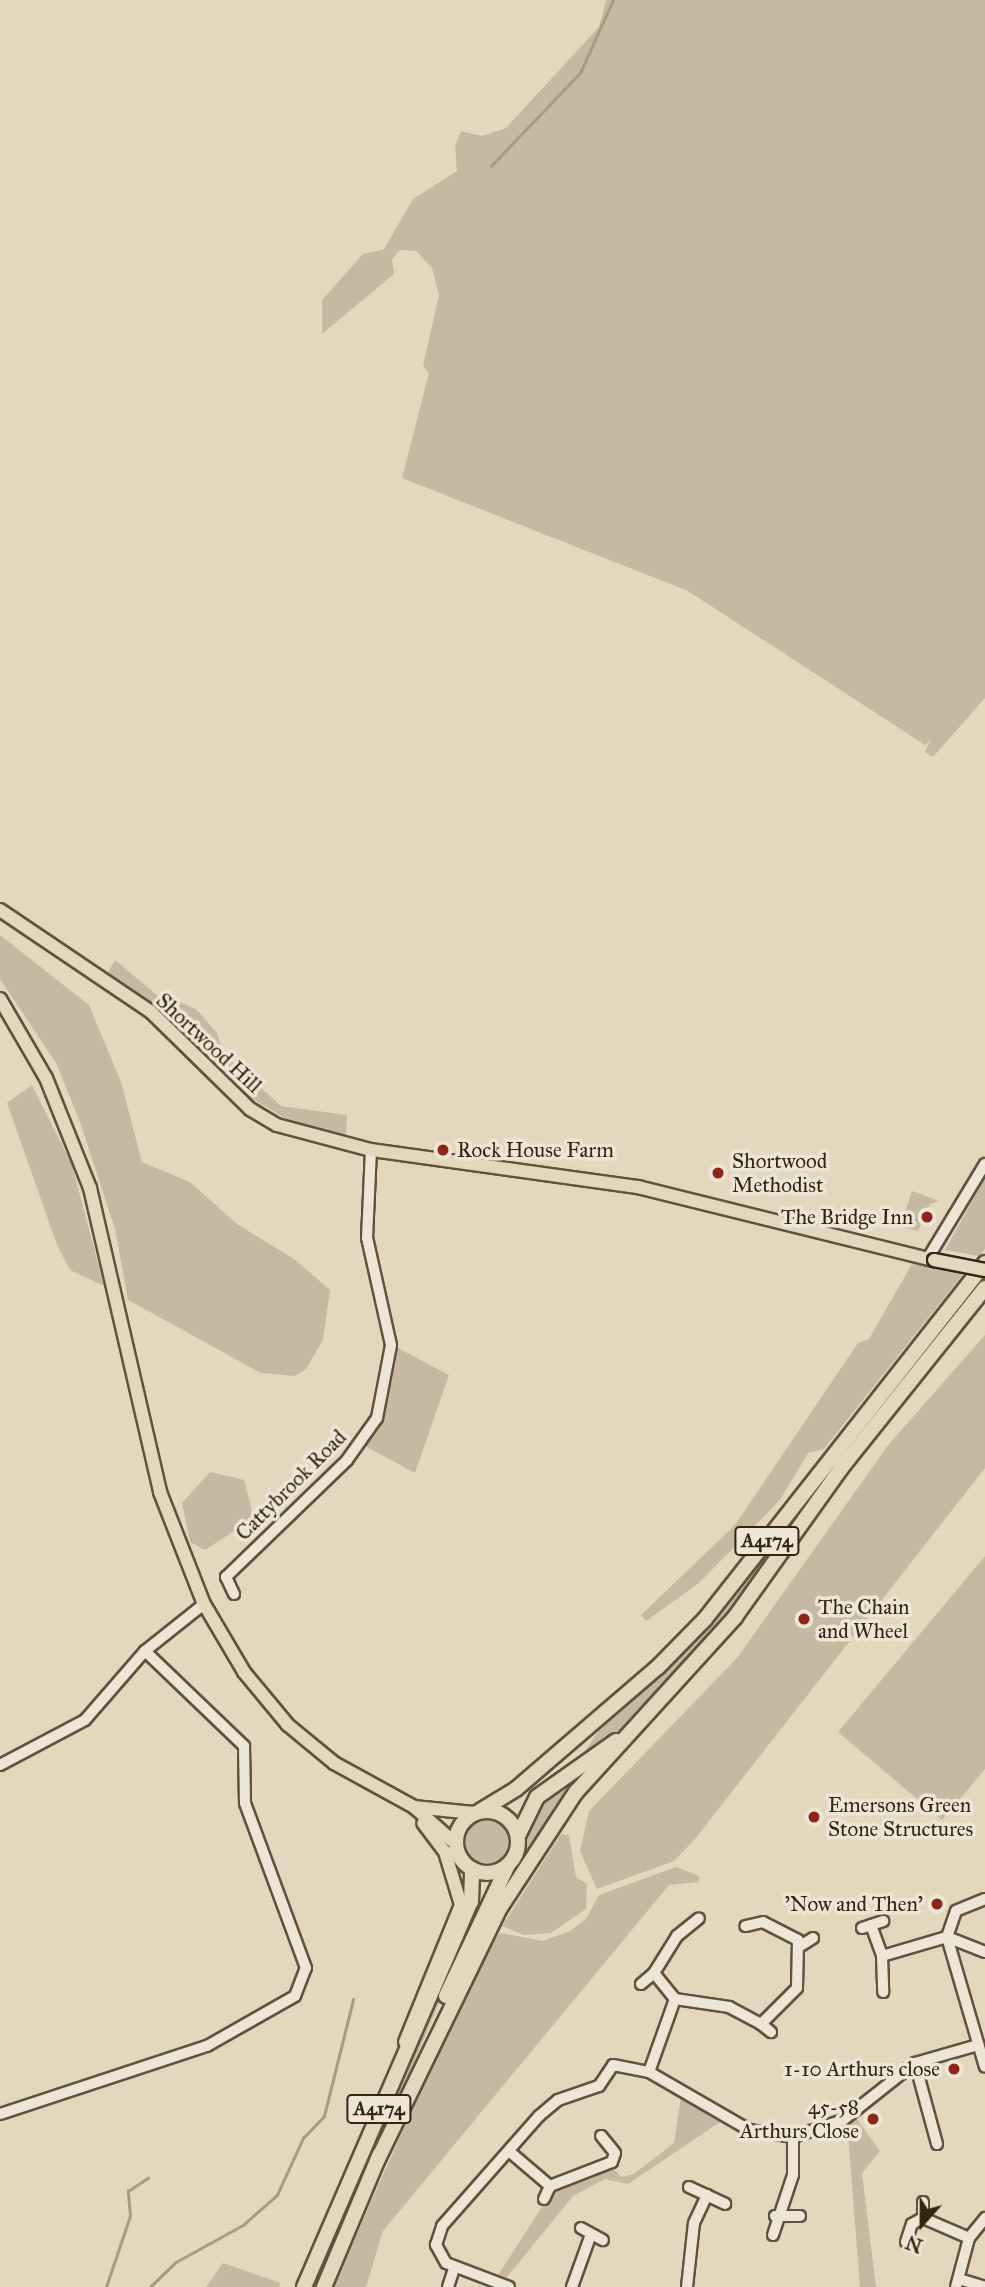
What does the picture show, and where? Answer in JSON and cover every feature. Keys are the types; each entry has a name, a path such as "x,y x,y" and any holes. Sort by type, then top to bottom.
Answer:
{"highway":[{"name":"A4174","path":"477,1812 516,1789 638,1684 705,1619 985,1263"},
{"name":"A4174","path":"518,1836 537,1797 643,1722 735,1617 842,1467 985,1287"},
{"path":"377,2161 513,1886 576,1792 643,1722"},
{"path":"477,1812 507,1818 518,1836 508,1865 494,1872 472,1868 456,1844 460,1826 477,1812"},
{"name":"A4174","path":"324,2287 508,1865"},
{"name":"A4174","path":"304,2287 471,1902 472,1868"}],"main road":[{"name":"Shortwood Hill","path":"0,910 150,1011 250,1109 317,1139 371,1150 638,1187 985,1270"},
{"path":"0,999 46,1078 90,1188 156,1479 204,1604 244,1672 288,1726 379,1788 432,1831 461,1892 394,2076"},
{"path":"379,1788 414,1807 456,1844"},
{"path":"414,1807 477,1812"}],"street":[{"name":"Cattybrook Road","path":"234,1594 226,1577 347,1460 377,1418 391,1345 366,1238 371,1150"},
{"path":"931,1259 985,1164"},
{"path":"0,1765 85,1720 145,1651 204,1604"},
{"path":"0,2113 207,2046 295,1996 306,1968 245,1802 244,1746 145,1651"},
{"path":"985,1899 956,1912 947,1937 985,2067"},
{"path":"745,1926 765,1918 802,1945"},
{"path":"641,1984 668,1959 677,1936 699,1919"},
{"path":"883,1920 866,1927 882,1956 883,1992"},
{"path":"882,1956 947,1937 985,1952"},
{"path":"802,1945 813,1938"},
{"path":"761,2024 797,1988 802,1945"},
{"path":"654,1973 675,1998 729,2007 771,2032"},
{"path":"649,2072 675,1998"},
{"path":"509,2287 454,2269 436,2245 442,2226 539,2116 558,2100 599,2086 613,2066 649,2072 740,2126 793,2137 843,2120 915,2063 978,2045"},
{"path":"915,2063 937,2123 937,2144"},
{"path":"544,2199 550,2186 612,2162 615,2153 601,2136"},
{"path":"773,2235 775,2217 793,2175 793,2137"},
{"path":"510,2152 550,2186"},
{"path":"689,2188 725,2204"},
{"path":"687,2287 695,2223 706,2195"},
{"path":"923,2202 923,2218"},
{"path":"775,2217 800,2216"},
{"path":"923,2218 969,2238"},
{"path":"906,2242 912,2224 923,2218"},
{"path":"985,2218 969,2238 958,2283 985,2287"},
{"path":"580,2228 590,2237 603,2240"},
{"path":"572,2287 590,2237"},
{"path":"447,2287 454,2269"}],"shaded area":[{"path":"606,0 985,0 985,698 933,757 925,752 931,739 925,745 688,591 402,478 429,373 423,366 439,295 432,268 416,251 400,250 392,259 394,274 322,334 322,300 363,254 384,249 413,199 457,171 455,146 461,131 482,136 506,128 599,27"},
{"path":"0,935 89,1005 121,1082 142,1162 190,1182 237,1224 294,1259 330,1290 323,1340 306,1369 295,1376 261,1373 128,1300 115,1229 80,1122 56,1063 0,979"},
{"path":"115,960 164,1001 177,1000 197,1010 217,1033 223,1053 281,1106 347,1115 346,1137 303,1129 245,1094 175,1019 108,973"},
{"path":"32,1085 72,1165 104,1286 70,1270 57,1245 7,1103"},
{"path":"985,1178 985,1249 979,1256 945,1250"},
{"path":"912,1191 939,1201 930,1204 918,1231 900,1227"},
{"path":"912,1264 964,1273 824,1449 808,1453 780,1500 699,1583 646,1621 641,1615 735,1525 858,1343 869,1339"},
{"path":"985,1274 724,1619 635,1720 583,1754 604,1723 731,1597"},
{"path":"985,1335 985,1468 695,1839 674,1861 597,1889 580,1851 589,1811 737,1658 889,1444"},
{"path":"394,1346 449,1375 415,1473 365,1446 384,1412"},
{"path":"210,1472 244,1480 254,1518 205,1550 190,1542 182,1503"},
{"path":"985,1556 985,1769 942,1820 838,1732"},
{"path":"579,1781 531,1851 526,1850 527,1826 539,1805"},
{"path":"487,1815 504,1822 511,1839 504,1856 487,1863 470,1856 463,1839 470,1822"},
{"path":"561,1834 569,1835 576,1877 587,1884 586,1909 551,1933 524,1935 502,1926"},
{"path":"676,1867 699,1876 699,1882 669,1885 383,2231 366,2287 333,2287 487,1942 501,1933 543,1941 570,1931 586,1919 599,1895"},
{"path":"468,1922 473,1923 319,2287 310,2287"},
{"path":"681,2096 720,2122 628,2184 605,2179 573,2196 507,2277 498,2275 553,2190 611,2165 621,2177 634,2174 674,2143"},
{"path":"854,2115 880,2151 862,2173 876,2287 860,2287 847,2121"},
{"path":"223,2263 281,2283 279,2287 206,2287"}],"waterway":[{"path":"491,166 580,73 613,0"},
{"path":"150,2287 176,2262 243,2225 277,2195 303,2138 324,2116 353,2000"},
{"path":"106,2287 130,2216 128,2191 148,2178"}],"place":[{"name":"Rock House Farm","path":"443,1150"},
{"name":"Shortwood Methodist","path":"718,1173"},
{"name":"The Bridge Inn","path":"927,1217"},
{"name":"The Chain and Wheel","path":"804,1619"},
{"name":"Emersons Green Stone Structures","path":"814,1817"},
{"name":"'Now and Then'","path":"937,1904"},
{"name":"1-10 Arthurs close","path":"954,2069"},
{"name":"45-58 Arthurs Close","path":"873,2119"}]}
